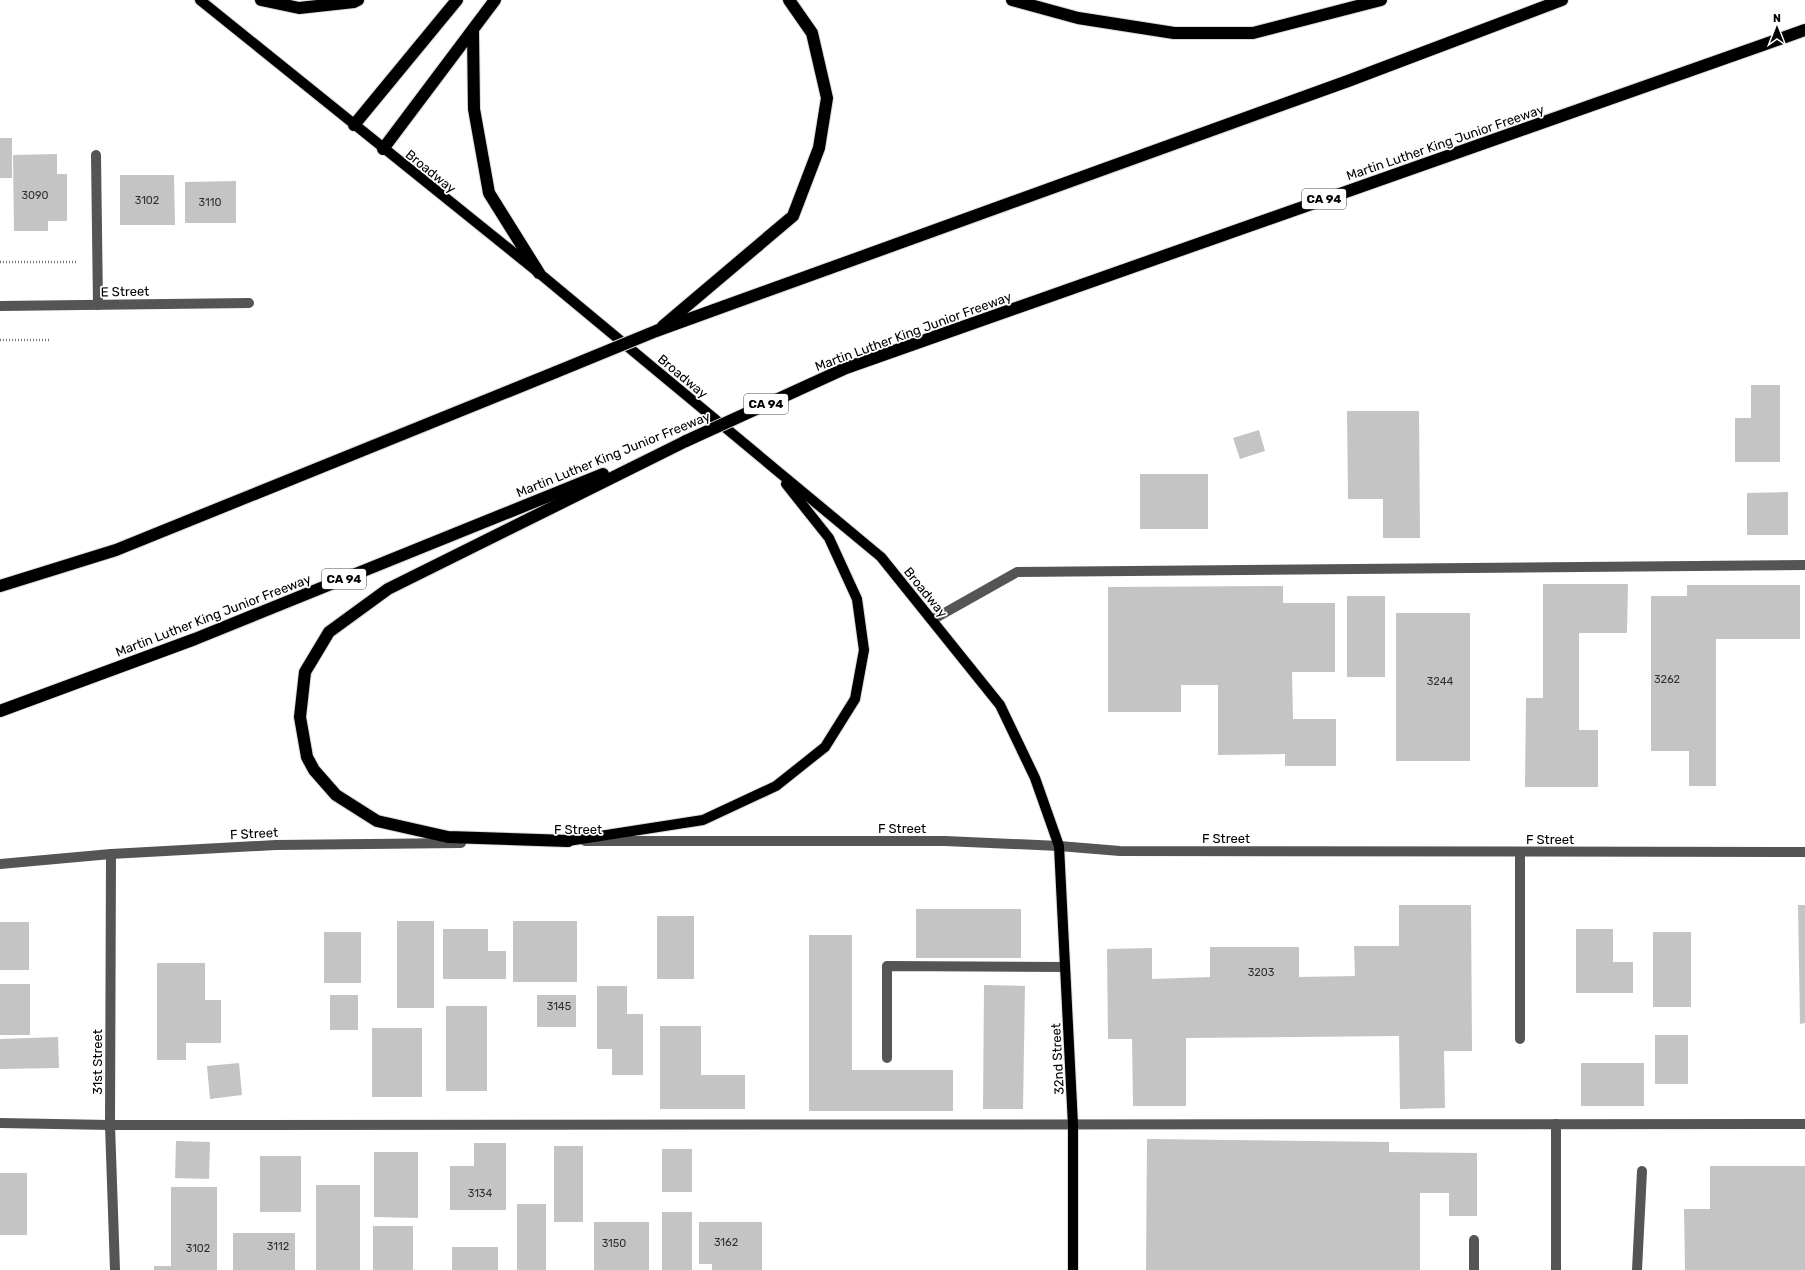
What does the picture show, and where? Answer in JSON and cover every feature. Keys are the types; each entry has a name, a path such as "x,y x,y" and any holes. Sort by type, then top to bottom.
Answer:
{"highway":[{"path":"261,0 298,8 354,2 358,0"},
{"path":"354,125 457,0"},
{"path":"383,149 474,30 495,0"},
{"path":"656,331 792,216 819,148 827,98 812,33 789,0"},
{"path":"1012,0 1078,18 1174,33 1252,33 1380,0"},
{"path":"0,586 116,550 656,331 1333,86 1562,0"},
{"path":"474,30 474,109 489,193 539,274"},
{"name":"Martin Luther King Junior Freeway","path":"0,711 195,639 686,441 846,368 1804,31"},
{"path":"568,841 448,837 377,821 336,795 314,770 308,757 300,717 305,672 329,632 388,590 686,441"}],"main road":[{"name":"Broadway","path":"200,0 539,274 881,557 1000,705 1035,778 1059,846"},
{"path":"568,841 704,820 776,786 825,747 855,699 864,650 857,599 829,538 774,468"},
{"name":"32nd Street","path":"1059,846 1073,1125 1073,1270"}],"street":[{"path":"96,155 98,305"},
{"name":"E Street","path":"0,306 249,303"},
{"path":"932,620 1017,572 1805,565"},
{"name":"F Street","path":"0,864 111,854 276,845 568,841 945,841 1059,846 1120,851 1805,852"},
{"path":"1520,852 1520,1039"},
{"name":"31st Street","path":"111,854 110,1125 115,1270"},
{"path":"887,1058 887,966 1066,967"},
{"path":"0,1123 110,1125 1805,1124"},
{"path":"1556,1124 1556,1270"},
{"path":"1637,1270 1642,1171"},
{"path":"1474,1240 1474,1270"}],"path":[{"path":"0,262 84,262 97,260"},
{"path":"0,340 51,340"}],"building":[{"path":"0,138 12,138 12,178 0,178"},
{"path":"57,154 57,174 67,174 67,221 48,221 48,231 14,231 13,155"},
{"path":"120,175 174,175 175,225 120,225"},
{"path":"236,181 236,223 185,223 185,182"},
{"path":"1751,385 1780,385 1780,462 1735,462 1735,418 1751,418"},
{"path":"1347,411 1419,411 1420,538 1383,538 1383,499 1348,499"},
{"path":"1259,430 1265,451 1240,459 1233,438"},
{"path":"1140,474 1208,474 1208,529 1140,529"},
{"path":"1788,492 1788,535 1747,535 1747,493"},
{"path":"1543,584 1628,584 1627,633 1579,633 1579,730 1598,730 1598,787 1525,787 1526,698 1543,698"},
{"path":"1687,585 1800,585 1800,639 1716,639 1716,786 1689,786 1689,751 1651,751 1651,596 1687,596"},
{"path":"1283,586 1283,603 1335,603 1335,672 1292,672 1293,719 1336,719 1336,766 1285,766 1285,754 1218,755 1218,685 1181,685 1181,712 1108,712 1108,587"},
{"path":"1347,596 1385,596 1385,677 1347,677"},
{"path":"1396,613 1470,613 1470,761 1396,761"},
{"path":"1399,905 1471,905 1472,1051 1444,1051 1445,1108 1400,1109 1399,1036 1186,1038 1186,1106 1133,1106 1132,1039 1108,1039 1107,949 1152,948 1152,979 1210,977 1210,947 1299,947 1299,977 1355,976 1354,946 1399,946"},
{"path":"1798,905 1805,905 1805,1023 1800,1024"},
{"path":"916,909 1021,909 1021,958 916,958"},
{"path":"657,916 694,916 694,979 657,979"},
{"path":"397,921 434,921 434,1008 397,1008"},
{"path":"513,921 577,921 577,982 513,982"},
{"path":"0,922 29,922 29,970 0,970"},
{"path":"443,929 488,929 488,951 506,951 506,979 443,979"},
{"path":"1576,929 1613,929 1613,962 1633,962 1633,993 1576,993"},
{"path":"324,932 361,932 361,983 324,983"},
{"path":"1653,932 1691,932 1691,1007 1653,1007"},
{"path":"809,935 852,935 852,1070 953,1070 953,1111 809,1111"},
{"path":"157,963 205,963 205,1000 221,1000 221,1043 186,1043 186,1060 157,1060"},
{"path":"0,984 30,984 30,1035 0,1035"},
{"path":"984,985 1025,986 1023,1109 983,1109"},
{"path":"597,986 627,986 627,1014 643,1014 643,1075 612,1075 612,1049 597,1049"},
{"path":"330,995 358,995 358,1030 330,1030"},
{"path":"537,995 576,995 576,1027 537,1027"},
{"path":"446,1006 487,1006 487,1091 446,1091"},
{"path":"660,1026 701,1026 701,1075 745,1075 745,1109 660,1109"},
{"path":"372,1028 422,1028 422,1097 372,1097"},
{"path":"1655,1035 1688,1035 1688,1084 1655,1084"},
{"path":"58,1037 59,1068 0,1069 0,1039"},
{"path":"239,1063 242,1095 210,1099 207,1066"},
{"path":"1581,1063 1644,1063 1644,1106 1581,1106"},
{"path":"1147,1139 1389,1142 1389,1152 1477,1153 1477,1216 1449,1216 1449,1193 1420,1193 1420,1270 1146,1270"},
{"path":"176,1141 210,1142 209,1179 175,1178"},
{"path":"474,1143 506,1143 506,1210 450,1210 450,1166 474,1166"},
{"path":"554,1146 583,1146 583,1222 554,1222"},
{"path":"662,1149 692,1149 692,1192 662,1192"},
{"path":"374,1152 418,1152 418,1218 374,1217"},
{"path":"260,1156 301,1156 301,1212 260,1212"},
{"path":"1710,1166 1805,1166 1805,1270 1685,1270 1684,1209 1710,1209"},
{"path":"0,1173 27,1173 27,1235 0,1235"},
{"path":"316,1185 360,1185 360,1270 316,1270"},
{"path":"171,1187 217,1187 217,1270 154,1270 154,1266 171,1266"},
{"path":"517,1204 546,1204 546,1270 517,1270"},
{"path":"662,1212 692,1212 692,1270 662,1270"},
{"path":"594,1222 649,1222 649,1270 594,1270"},
{"path":"699,1222 762,1222 762,1270 712,1270 712,1264 699,1264"},
{"path":"373,1226 413,1226 413,1270 373,1270"},
{"path":"233,1233 295,1233 295,1270 233,1270"},
{"path":"452,1247 498,1247 498,1270 452,1270"}]}
